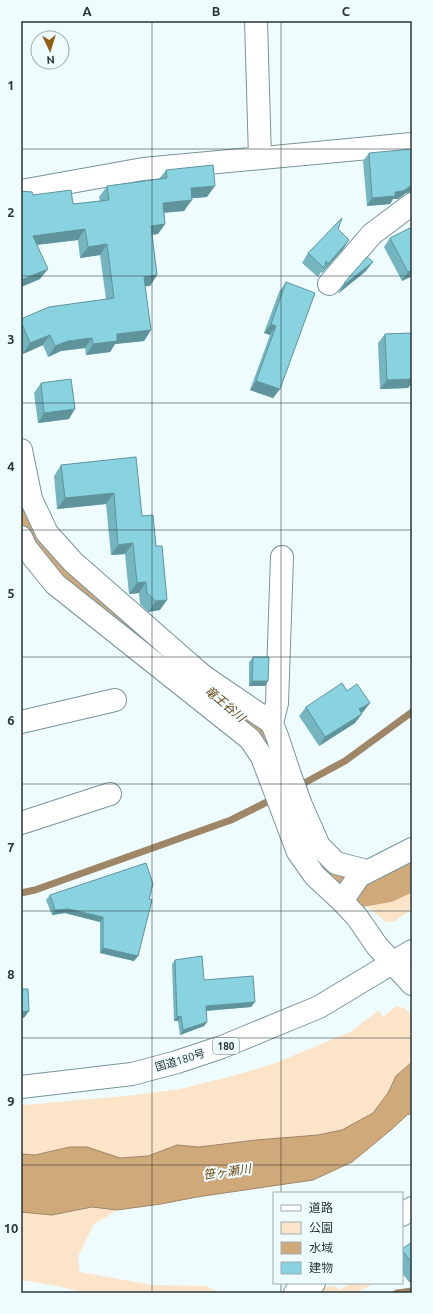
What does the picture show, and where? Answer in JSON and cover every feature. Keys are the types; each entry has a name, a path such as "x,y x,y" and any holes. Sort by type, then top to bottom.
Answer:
{"main road":[{"path":"256,21 260,158"},
{"path":"21,191 143,169 412,144"},
{"path":"329,284 372,234 412,204"},
{"path":"21,450 31,499 47,533 73,562 203,676 272,723 277,736 281,779 293,809 319,846 336,863 363,874"},
{"path":"21,537 26,548 55,584 250,739 262,757 281,779"},
{"path":"272,723 277,703 282,557"},
{"path":"21,722 115,700"},
{"path":"23,830 110,794"},
{"path":"293,809 298,852 315,876 344,898 377,946 412,984"},
{"path":"344,898 363,874 412,849"},
{"name":"国道180号","path":"21,1087 32,1087 132,1074 177,1062 222,1047 319,1007 412,951"},
{"path":"403,1214 412,1208"},
{"path":"295,1293 312,1284"}],"green space":[{"path":"412,855 412,909 395,921 386,922 353,895 358,888"},
{"path":"396,1006 404,1008 412,1015 412,1062 396,1076 388,1093 373,1113 342,1130 318,1135 256,1140 199,1147 177,1145 148,1156 120,1158 87,1147 70,1147 35,1155 21,1154 21,1105 135,1095 180,1089 232,1076 273,1064 350,1032 379,1010 383,1017"},
{"path":"92,1207 117,1210 93,1225 78,1257 80,1272 152,1285 206,1286 220,1293 88,1293 21,1280 21,1212 52,1215"},
{"path":"349,1284 372,1284 357,1293 305,1293 316,1288 335,1286 340,1290"}],"water":[{"name":"笹ヶ瀬川","path":"412,1062 412,1113 407,1115 352,1162 313,1180 117,1210 92,1207 52,1215 21,1212 21,1154 35,1155 70,1147 87,1147 120,1158 148,1156 177,1145 199,1147 256,1140 318,1135 342,1130 373,1113 388,1093 396,1076"}],"building":[{"path":"412,149 412,185 403,191 395,192 395,196 372,198 369,153"},
{"path":"213,165 215,186 191,188 192,200 163,203 165,224 151,226 157,275 144,277 151,330 117,334 117,341 93,344 92,338 68,341 55,346 50,335 30,343 21,319 49,307 114,298 107,244 88,247 85,229 33,236 48,269 21,280 21,191 32,192 33,195 71,190 73,204 109,200 107,186 167,178 166,170"},
{"path":"342,218 338,229 349,240 328,264 326,261 324,268 308,253"},
{"path":"412,227 412,270 408,272 390,238"},
{"path":"367,257 373,262 345,284 344,283"},
{"path":"286,282 315,293 280,389 256,381 276,326 271,324"},
{"path":"412,333 412,379 387,380 385,334"},
{"path":"71,379 75,409 44,413 41,383"},
{"path":"136,457 142,516 153,515 156,546 162,546 167,600 156,601 147,593 146,582 137,583 133,543 118,545 114,493 65,498 61,465"},
{"path":"253,657 269,657 268,681 252,681"},
{"path":"342,683 347,691 357,684 370,703 359,709 362,714 325,737 306,707"},
{"path":"146,863 153,884 149,899 152,900 138,956 103,948 103,917 68,909 55,910 50,895"},
{"path":"202,956 204,980 253,976 255,1002 206,1006 207,1022 183,1030 181,1016 177,1017 175,960"},
{"path":"21,989 28,989 29,1011 21,1012"},
{"path":"412,1242 412,1263 403,1251 403,1248"}],"waterway":[{"name":"竜王谷川","path":"21,501 37,538 62,571 246,720 268,745 306,843 325,870 358,888 386,883 412,871"},
{"path":"297,787 345,761 412,712"},
{"path":"21,893 35,890 231,820 275,798"},
{"path":"397,1293 412,1291"}]}
